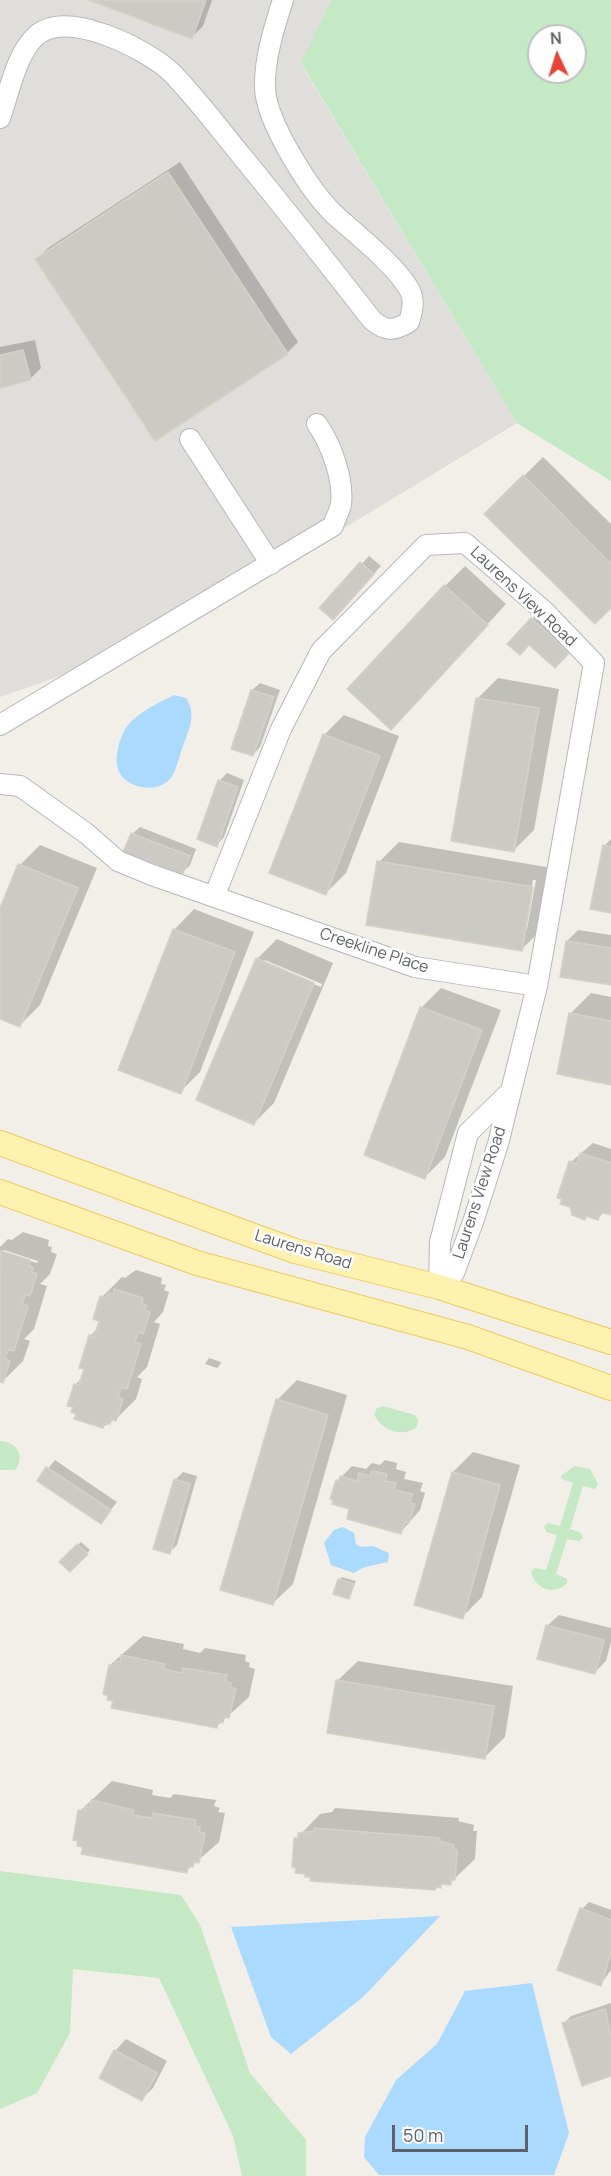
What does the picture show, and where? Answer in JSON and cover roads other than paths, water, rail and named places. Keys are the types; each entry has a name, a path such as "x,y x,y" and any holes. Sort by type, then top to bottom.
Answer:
{"main road":[{"name":"Laurens Road","path":"0,1143 294,1251 439,1287 611,1342"},
{"path":"0,1192 197,1263 426,1324 611,1388"},
{"path":"426,1324 439,1287"}],"lane":[{"path":"0,118 26,48 37,34 54,26 82,28 137,48 170,72 207,113 372,320 381,328 396,329 409,322 413,309 410,292 364,241 333,213 299,168 273,123 265,92 266,69 275,25 284,0"},
{"path":"0,725 333,526 341,503 331,445 317,424"},
{"path":"190,439 270,564"},
{"name":"Laurens View Road","path":"214,897 281,729 321,651 426,545 465,543 543,610 594,663 537,986 508,1093 498,1144 454,1273 439,1287"},
{"name":"Creekline Place","path":"0,784 20,786 87,834 118,861 415,967 537,986"},
{"name":"Laurens View Road","path":"439,1287 440,1242 468,1133 508,1093"}],"water":[{"path":"174,695 186,698 191,716 174,773 163,785 155,787 147,788 131,783 119,773 117,765 123,733 138,716"},
{"path":"343,1527 354,1533 356,1544 361,1547 373,1546 389,1553 388,1562 366,1567 354,1573 331,1565 324,1543 334,1530"},
{"path":"440,1916 363,1997 291,2054 271,2037 231,1927"},
{"path":"532,1983 569,2133 554,2175 379,2175 364,2157 365,2137 396,2080 437,2044 465,1991"}]}
